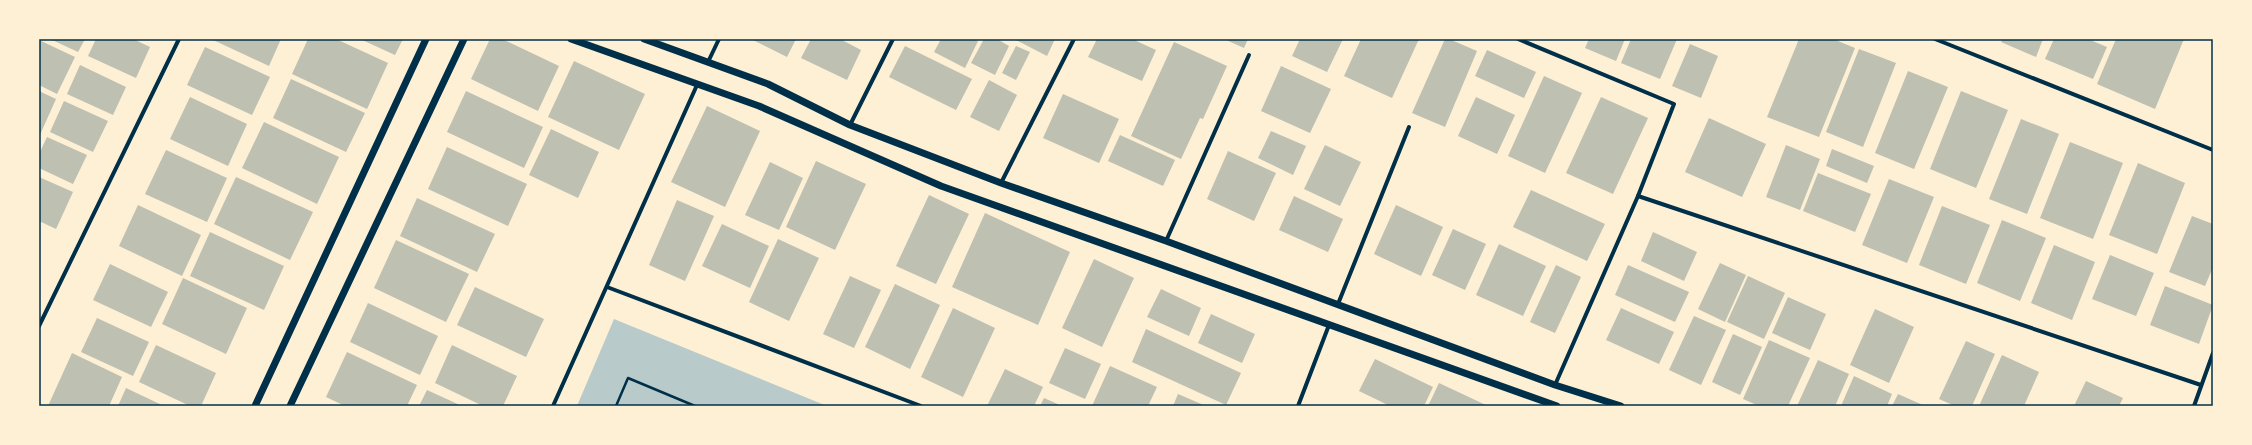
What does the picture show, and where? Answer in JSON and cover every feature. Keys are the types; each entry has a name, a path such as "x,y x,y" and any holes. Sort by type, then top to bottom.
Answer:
{"street":[{"path":"39,326 180,39"},
{"path":"255,406 426,39"},
{"path":"290,406 464,39"},
{"path":"571,39 759,106 940,186 1547,404 1557,406"},
{"path":"644,39 768,84 850,125 1001,183 1166,241 1555,385 1621,406"},
{"path":"708,62 719,39"},
{"path":"850,125 893,39"},
{"path":"1001,183 1074,39"},
{"path":"1518,39 1674,104 1638,196 1555,385"},
{"path":"1935,39 2213,150"},
{"path":"1166,241 1249,55"},
{"path":"553,406 697,85"},
{"path":"1338,304 1409,127"},
{"path":"1638,196 2201,385"},
{"path":"607,287 921,406"},
{"path":"1298,406 1329,325"},
{"path":"2194,406 2213,353"}],"path":[{"path":"616,406 628,378 695,406"}],"shaded area":[{"path":"614,319 827,406 577,406"}],"building":[{"path":"50,39 85,39 78,52"},
{"path":"96,39 133,39 150,47 136,78 88,56"},
{"path":"211,39 281,39 269,66"},
{"path":"308,39 336,39 388,63 367,109 292,74"},
{"path":"360,39 403,39 395,55"},
{"path":"490,39 502,39 559,66 538,111 471,79"},
{"path":"751,39 796,39 787,57"},
{"path":"811,39 840,39 861,50 847,80 801,58"},
{"path":"941,39 973,39 978,41 965,68 934,52"},
{"path":"984,39 997,39 1009,46 995,75 971,63"},
{"path":"1014,39 1055,39 1047,56"},
{"path":"1097,39 1132,39 1156,50 1142,81 1088,57"},
{"path":"1224,39 1248,39 1244,48"},
{"path":"1300,39 1343,39 1327,72 1292,56"},
{"path":"1361,39 1419,39 1392,98 1344,76"},
{"path":"1445,39 1449,39 1477,51 1445,127 1412,113"},
{"path":"1589,39 1625,39 1616,61 1585,48"},
{"path":"1631,39 1677,39 1660,79 1621,63"},
{"path":"1799,39 1833,39 1855,48 1819,137 1767,117"},
{"path":"2003,39 2043,39 2036,57 2001,42"},
{"path":"2054,39 2088,39 2107,47 2093,79 2045,59"},
{"path":"2116,39 2184,39 2155,109 2097,84"},
{"path":"39,40 75,57 57,94 39,85"},
{"path":"1174,42 1227,66 1203,119 1200,118 1181,159 1131,136"},
{"path":"1690,44 1718,56 1701,98 1672,86"},
{"path":"905,46 972,79 956,110 889,77"},
{"path":"1016,46 1030,52 1016,80 1002,73"},
{"path":"205,47 270,77 252,115 187,85"},
{"path":"1859,49 1896,63 1863,147 1826,132"},
{"path":"1487,50 1536,72 1524,98 1475,76"},
{"path":"574,61 645,94 619,150 548,117"},
{"path":"80,65 126,87 113,115 67,94"},
{"path":"1281,66 1331,89 1310,133 1261,111"},
{"path":"1908,71 1948,87 1914,169 1875,153"},
{"path":"1544,76 1582,93 1545,173 1508,156"},
{"path":"291,79 365,113 346,152 273,118"},
{"path":"989,80 1017,95 999,131 970,117"},
{"path":"39,91 56,99 39,137"},
{"path":"466,91 543,127 524,168 447,132"},
{"path":"1961,91 2008,110 1976,188 1930,169"},
{"path":"1063,94 1119,119 1099,163 1043,138"},
{"path":"190,97 247,124 228,166 170,139"},
{"path":"1476,97 1515,115 1497,154 1458,136"},
{"path":"1601,97 1648,118 1613,194 1566,173"},
{"path":"64,101 108,121 93,152 50,132"},
{"path":"707,106 760,131 725,207 671,182"},
{"path":"1709,118 1766,144 1742,197 1685,172"},
{"path":"2021,119 2059,134 2027,214 1989,199"},
{"path":"264,122 339,157 317,204 242,168"},
{"path":"551,129 599,152 578,198 529,175"},
{"path":"1271,131 1306,146 1293,175 1258,158"},
{"path":"1120,135 1175,160 1163,186 1108,161"},
{"path":"47,137 87,155 73,184 39,168 39,154"},
{"path":"2070,142 2123,163 2093,239 2040,218"},
{"path":"1325,145 1361,162 1340,206 1304,189"},
{"path":"1786,145 1820,159 1800,210 1766,197"},
{"path":"447,147 527,184 508,226 428,189"},
{"path":"1832,149 1874,166 1867,183 1826,166"},
{"path":"166,150 227,178 207,222 145,194"},
{"path":"1228,151 1276,173 1254,221 1207,199"},
{"path":"816,161 866,184 835,250 786,227"},
{"path":"770,162 803,178 779,230 745,215"},
{"path":"2138,163 2185,183 2157,254 2109,235"},
{"path":"1818,173 1871,194 1855,232 1803,211"},
{"path":"39,177 73,192 56,229 39,221"},
{"path":"236,177 313,212 290,260 214,224"},
{"path":"1889,179 1934,197 1907,263 1862,245"},
{"path":"1531,190 1605,224 1587,261 1513,227"},
{"path":"929,195 969,214 936,284 896,266"},
{"path":"1294,196 1343,219 1328,252 1279,230"},
{"path":"417,198 495,234 477,272 400,236"},
{"path":"677,200 714,216 685,281 649,265"},
{"path":"138,205 201,235 182,276 119,246"},
{"path":"1396,205 1443,227 1421,276 1374,254"},
{"path":"1942,206 1990,225 1966,284 1919,265"},
{"path":"985,213 1070,252 1038,325 952,287"},
{"path":"2192,216 2213,224 2213,267 2205,286 2169,272"},
{"path":"2002,220 2046,238 2020,301 1977,283"},
{"path":"722,224 769,246 750,288 702,266"},
{"path":"1453,229 1486,244 1465,290 1432,275"},
{"path":"210,232 284,266 264,310 190,276"},
{"path":"1653,232 1697,252 1684,281 1641,261"},
{"path":"778,239 819,258 789,321 749,302"},
{"path":"396,240 469,274 446,322 374,288"},
{"path":"1499,244 1546,266 1523,316 1476,295"},
{"path":"2054,245 2095,262 2072,320 2031,303"},
{"path":"2110,255 2154,273 2136,316 2092,299"},
{"path":"1094,259 1134,278 1102,347 1062,328"},
{"path":"1720,263 1746,275 1725,322 1698,309"},
{"path":"110,264 168,292 151,327 93,300"},
{"path":"1556,265 1581,277 1555,333 1530,322"},
{"path":"1628,265 1689,292 1675,322 1615,295"},
{"path":"850,276 881,290 854,348 823,334"},
{"path":"1748,276 1785,293 1764,339 1727,322"},
{"path":"183,278 247,308 226,354 162,324"},
{"path":"895,284 940,305 910,369 865,347"},
{"path":"2165,286 2213,305 2199,344 2150,325"},
{"path":"475,287 544,319 526,357 457,325"},
{"path":"1161,289 1201,308 1189,336 1147,317"},
{"path":"1788,297 1826,314 1810,350 1772,333"},
{"path":"368,303 438,336 420,375 350,342"},
{"path":"953,308 995,328 963,397 921,377"},
{"path":"1621,308 1674,332 1659,364 1606,340"},
{"path":"1875,309 1914,327 1889,383 1850,365"},
{"path":"1211,314 1255,334 1242,363 1198,343"},
{"path":"1694,316 1726,330 1701,385 1669,370"},
{"path":"97,318 149,342 133,376 81,352"},
{"path":"1146,329 1241,373 1226,405 1132,362"},
{"path":"1733,334 1762,347 1740,395 1712,382"},
{"path":"1769,340 1810,358 1788,406 1759,406 1743,399"},
{"path":"1966,341 1995,354 1972,406 1955,406 1939,399"},
{"path":"156,345 216,373 201,406 190,406 139,382"},
{"path":"452,345 517,376 503,406 483,406 435,383"},
{"path":"1065,348 1101,364 1085,399 1049,383"},
{"path":"347,352 417,385 407,406 345,406 326,397"},
{"path":"72,353 122,377 109,406 48,406"},
{"path":"2002,355 2039,372 2024,406 1979,406"},
{"path":"1375,359 1433,387 1424,406 1390,406 1359,391"},
{"path":"1818,360 1849,374 1835,406 1797,406"},
{"path":"1110,366 1157,387 1148,406 1092,406"},
{"path":"1005,369 1043,387 1034,406 987,406"},
{"path":"1854,376 1892,394 1887,406 1841,406"},
{"path":"2086,381 2123,398 2119,406 2074,406"},
{"path":"1439,383 1488,406 1428,406"},
{"path":"126,388 164,406 118,406"},
{"path":"427,390 462,406 419,406"},
{"path":"1178,394 1206,406 1173,406"},
{"path":"1898,394 1925,406 1892,406"},
{"path":"1044,398 1062,406 1040,406"}]}
